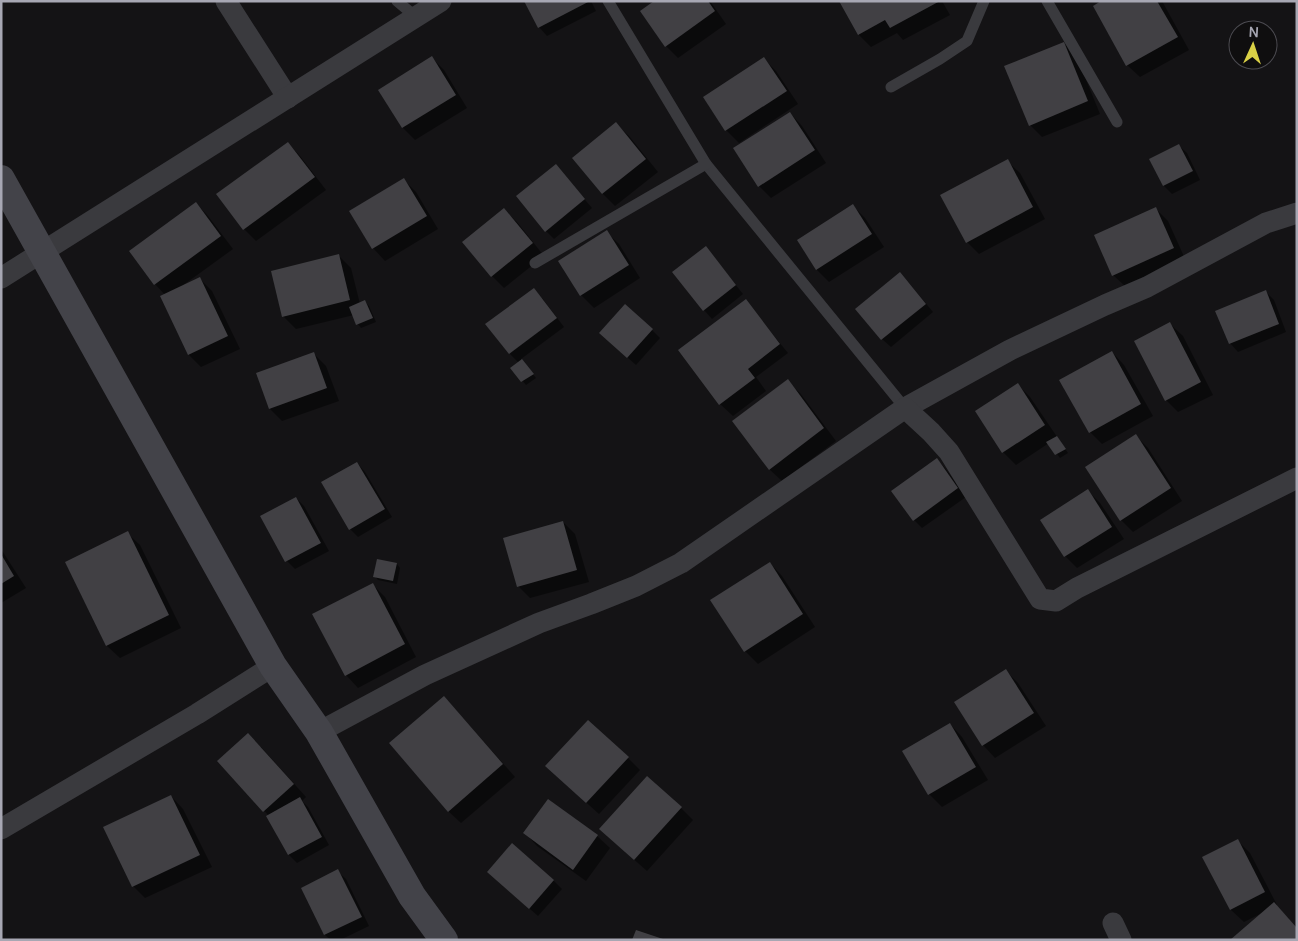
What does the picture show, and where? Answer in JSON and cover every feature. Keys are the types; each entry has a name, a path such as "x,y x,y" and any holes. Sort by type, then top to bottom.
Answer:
{"street":[{"path":"226,1 288,98"},
{"path":"1,278 441,1"},
{"path":"1,179 273,666 319,732 412,896 444,940"},
{"path":"319,732 425,675 539,622 636,586 681,562 905,408 1010,350 1147,287 1266,223 1297,213"},
{"path":"905,408 949,452 1040,599 1056,601 1077,588 1297,478"},
{"path":"1,829 197,714 273,666"}],"lane":[{"path":"397,1 416,17"},
{"path":"608,1 706,164 905,408"},
{"path":"891,87 940,60 966,41 984,1"},
{"path":"1047,1 1117,122"},
{"path":"535,263 706,164"}],"building":[{"path":"524,1 590,1 538,28"},
{"path":"654,1 708,1 715,11 665,47 640,11"},
{"path":"839,1 940,1 890,28 885,20 858,35"},
{"path":"1101,1 1157,1 1178,37 1126,66 1093,6"},
{"path":"1064,42 1088,101 1029,126 1004,66"},
{"path":"432,56 456,95 402,128 378,90"},
{"path":"764,57 787,91 725,131 703,97"},
{"path":"790,112 815,150 758,187 733,148"},
{"path":"616,122 646,159 602,194 572,158"},
{"path":"288,142 315,177 243,230 216,194"},
{"path":"1179,144 1193,171 1163,186 1149,159"},
{"path":"1008,159 1033,207 966,243 940,195"},
{"path":"556,164 585,199 545,232 516,196"},
{"path":"404,178 427,216 372,249 349,211"},
{"path":"196,202 221,236 154,285 129,251"},
{"path":"853,204 872,234 816,270 797,240"},
{"path":"1156,207 1174,248 1112,276 1094,235"},
{"path":"504,208 533,243 491,277 462,242"},
{"path":"607,230 629,265 580,296 558,261"},
{"path":"706,246 736,285 703,311 672,272"},
{"path":"339,254 350,300 282,317 271,271"},
{"path":"900,272 926,304 881,340 855,309"},
{"path":"200,277 228,336 188,355 160,296"},
{"path":"534,288 557,318 509,354 485,324"},
{"path":"1266,290 1279,324 1229,344 1215,311"},
{"path":"746,299 780,344 748,369 755,378 719,405 678,350"},
{"path":"365,300 373,318 356,325 349,307"},
{"path":"625,304 653,329 627,358 599,333"},
{"path":"1170,322 1201,382 1165,401 1134,341"},
{"path":"1112,351 1141,404 1089,433 1059,380"},
{"path":"314,352 327,388 269,409 256,373"},
{"path":"522,359 534,374 521,382 510,368"},
{"path":"788,379 824,428 769,470 732,421"},
{"path":"1018,383 1045,425 1002,453 975,411"},
{"path":"1136,434 1171,488 1120,521 1085,467"},
{"path":"1057,436 1066,449 1055,455 1046,442"},
{"path":"937,458 958,488 913,521 891,491"},
{"path":"357,462 385,509 349,530 321,482"},
{"path":"1088,489 1112,527 1064,557 1040,520"},
{"path":"296,497 321,543 285,562 260,516"},
{"path":"563,521 577,570 517,587 503,538"},
{"path":"128,531 169,615 106,646 65,562"},
{"path":"1,554 14,576 1,584"},
{"path":"377,559 397,563 393,581 373,577"},
{"path":"770,562 803,614 744,652 710,600"},
{"path":"373,583 405,644 345,676 312,614"},
{"path":"1006,669 1034,713 982,746 954,702"},
{"path":"444,696 503,764 448,812 389,743"},
{"path":"588,720 629,757 586,803 545,766"},
{"path":"950,723 976,767 928,795 902,751"},
{"path":"248,733 294,784 263,812 217,761"},
{"path":"647,776 682,807 634,860 599,829"},
{"path":"171,795 200,855 132,887 103,827"},
{"path":"300,797 322,837 288,855 266,816"},
{"path":"548,799 598,835 573,870 523,833"},
{"path":"1238,839 1265,892 1230,910 1202,857"},
{"path":"512,843 554,880 529,909 487,872"},
{"path":"338,869 362,917 324,935 301,888"},
{"path":"1274,902 1297,928 1297,940 1230,940"},
{"path":"636,930 663,939 663,940 632,940"}]}
